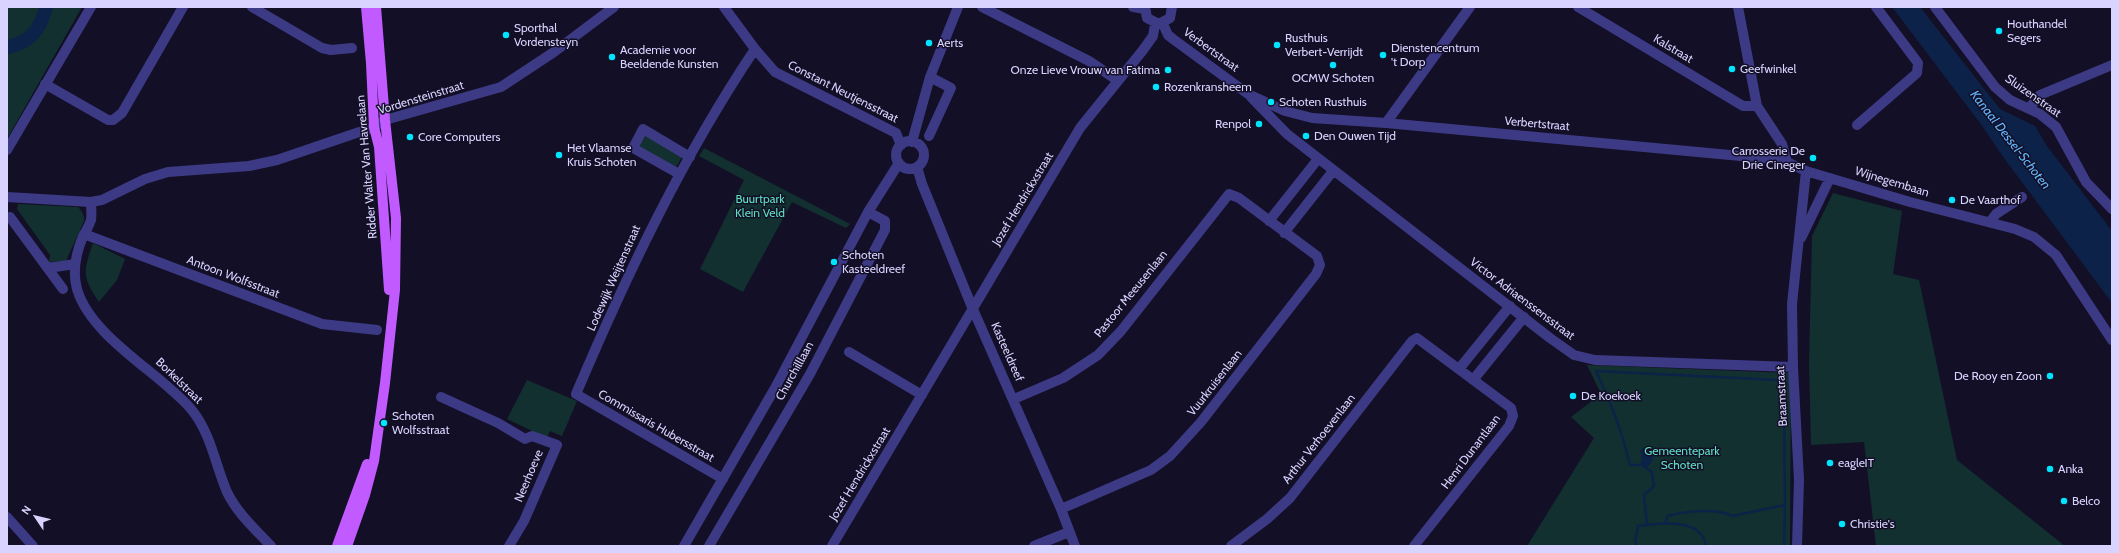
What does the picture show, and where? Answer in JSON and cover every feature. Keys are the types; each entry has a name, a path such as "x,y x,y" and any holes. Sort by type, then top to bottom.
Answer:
{"main road":[{"name":"Ridder Walter Van Havrelaan","path":"366,7 371,63 374,127 379,147 391,325"},
{"name":"Ridder Walter Van Havrelaan","path":"347,546 365,495 374,461 376,435 385,383 395,290 396,218 385,120 376,7"},
{"name":"Ridder Walter Van Havrelaan","path":"336,546 376,435"}],"street":[{"path":"7,150 90,7"},
{"path":"45,84 108,120 113,120 122,113 183,7"},
{"path":"252,7 322,48 331,50 352,48"},
{"name":"Vordensteinstraat","path":"7,197 91,202 113,196 145,179 168,172 249,166 277,160 374,127 385,120 501,87 554,52 614,7"},
{"name":"Constant Neutjensstraat","path":"724,7 755,49 776,72 896,133 901,145"},
{"path":"912,142 930,78 958,7"},
{"path":"982,7 1089,61 1117,80"},
{"name":"Verbertstraat","path":"1133,7 1145,8 1147,18 1159,24 1173,39 1248,94 1280,128"},
{"path":"1159,24 1170,18 1172,7"},
{"path":"1386,123 1470,7"},
{"name":"Kalstraat","path":"1578,7 1743,106 1757,106"},
{"path":"1738,7 1757,106 1782,144 1787,162"},
{"path":"1856,125 1917,73 1918,63 1876,7"},
{"name":"Sluizenstraat","path":"1935,7 1995,87 2010,100 2029,108 2047,119 2056,127 2086,182 2112,209"},
{"name":"Jozef Hendrickxstraat","path":"832,546 922,395 972,307 1080,128 1152,36 1159,24"},
{"name":"Lodewijk Weijtenstraat","path":"576,394 644,241 679,174 755,49"},
{"path":"2029,108 2040,95 2112,65"},
{"path":"929,136 951,88 930,78"},
{"name":"Verbertstraat","path":"1248,94 1285,111 1312,118 1386,123 1761,158 1787,162"},
{"path":"1280,128 1285,111"},
{"name":"Victor Adriaenssensstraat","path":"1280,128 1333,171 1574,355 1594,360 1793,367"},
{"path":"679,174 633,148 644,129 690,157"},
{"path":"912,142 920,146 924,155 921,164 918,167 905,168 899,163 897,154 901,145 912,142"},
{"path":"1269,221 1318,159"},
{"name":"Wijnegembaan","path":"1787,162 1806,171 1910,202 2024,232 2051,250 2112,340"},
{"name":"Churchilllaan","path":"688,545 723,479 779,381 868,212 899,163"},
{"name":"Kasteeldreef","path":"918,167 922,184 972,307 1014,399 1061,509 1075,546"},
{"path":"1284,234 1333,171"},
{"name":"Braamstraat","path":"1797,546 1799,480 1793,367 1792,304 1799,245 1806,217 1806,171"},
{"name":"Braamstraat","path":"1806,217 1830,178"},
{"name":"Vuurkruisenlaan","path":"1061,509 1151,470 1170,456 1201,422 1316,274 1320,265 1317,256 1284,234 1239,198 1229,194"},
{"name":"Pastoor Meeusenlaan","path":"1014,399 1063,378 1098,355 1121,331 1229,194"},
{"path":"1990,222 1996,214 2022,197"},
{"name":"Borkelstraat","path":"91,202 90,221 84,234 75,264 76,287 87,311 102,329 191,409 209,439 231,500 242,515 271,546"},
{"name":"Churchilllaan","path":"708,546 810,374 884,230 885,221 868,212"},
{"path":"10,217 63,289"},
{"name":"Antoon Wolfsstraat","path":"84,234 322,324 377,330"},
{"path":"48,268 75,264"},
{"path":"1459,369 1510,306"},
{"path":"1473,380 1524,317"},
{"name":"Henri Dunantlaan","path":"1414,546 1509,426 1513,416 1511,408 1418,338"},
{"name":"Arthur Verhoevenlaan","path":"1231,546 1267,519 1290,498 1412,341 1418,338"},
{"path":"849,352 922,395"},
{"name":"Commissaris Hubersstraat","path":"576,394 723,479"},
{"name":"Neerhoeve","path":"441,397 498,423 525,439 532,436 557,445 526,517 509,546"},
{"path":"7,516 33,546"},
{"path":"1034,546 1069,532"}],"green space":[{"path":"7,7 82,7 7,139"},
{"path":"644,134 682,157 675,169 637,146"},
{"name":"Buurtpark Klein Veld","path":"704,148 850,224 846,228 792,202 743,292 700,269 744,180 699,156"},
{"path":"1833,193 1902,211 1893,274 1919,280 1957,460 2065,546 1876,546 1864,442 1811,445 1809,364 1812,236"},
{"path":"18,204 78,207 84,215 84,221 66,261 49,262 50,255 17,209"},
{"path":"93,243 125,259 117,280 99,302 89,286 86,274 87,261"},
{"name":"Gemeentepark Schoten","path":"1587,365 1791,373 1790,546 1527,546 1594,438 1571,417 1601,394"},
{"path":"527,380 577,401 562,436 550,431 547,438 507,419"}],"water":[{"name":"Kanaal Dessel-Schoten","path":"1892,7 1920,7 2000,109 2035,126 2047,146 2112,231 2112,303 2004,158 1980,123"},
{"path":"1645,447 1655,452 1652,462 1646,468 1640,465 1642,459 1640,450"}],"waterway":[{"path":"7,47 22,42 33,34 41,22 46,7"},
{"path":"1647,525 1644,495 1654,486 1652,472 1642,465 1630,465 1620,428 1596,371 1778,380 1782,381 1784,389 1784,546"},
{"path":"1665,523 1668,516 1683,513 1709,511 1726,513 1732,516 1785,505"},
{"path":"1637,546 1635,541 1638,526 1668,523 1688,526 1697,530 1703,537 1706,546"}],"place":[{"name":"Houthandel Segers","path":"1999,31"},
{"name":"Sporthal Vordensteyn","path":"506,35"},
{"name":"Aerts","path":"929,43"},
{"name":"Rusthuis Verbert-Verrijdt","path":"1277,45"},
{"name":"Dienstencentrum 't Dorp","path":"1383,55"},
{"name":"Academie voor Beeldende Kunsten","path":"612,57"},
{"name":"OCMW Schoten","path":"1333,65"},
{"name":"Geefwinkel","path":"1732,69"},
{"name":"Onze Lieve Vrouw van Fatima","path":"1168,70"},
{"name":"Rozenkransheem","path":"1156,87"},
{"name":"Schoten Rusthuis","path":"1271,102"},
{"name":"Renpol","path":"1259,124"},
{"name":"Den Ouwen Tijd","path":"1306,136"},
{"name":"Core Computers","path":"410,137"},
{"name":"Het Vlaamse Kruis Schoten","path":"559,155"},
{"name":"Carrosserie De Drie Cineger","path":"1813,158"},
{"name":"De Vaarthof","path":"1952,200"},
{"name":"Schoten Kasteeldreef","path":"834,262"},
{"name":"De Rooy en Zoon","path":"2050,376"},
{"name":"De Koekoek","path":"1573,396"},
{"name":"Schoten Wolfsstraat","path":"384,423"},
{"name":"eagleIT","path":"1830,463"},
{"name":"Anka","path":"2050,469"},
{"name":"Belco","path":"2064,501"},
{"name":"Christie's","path":"1842,524"}]}
